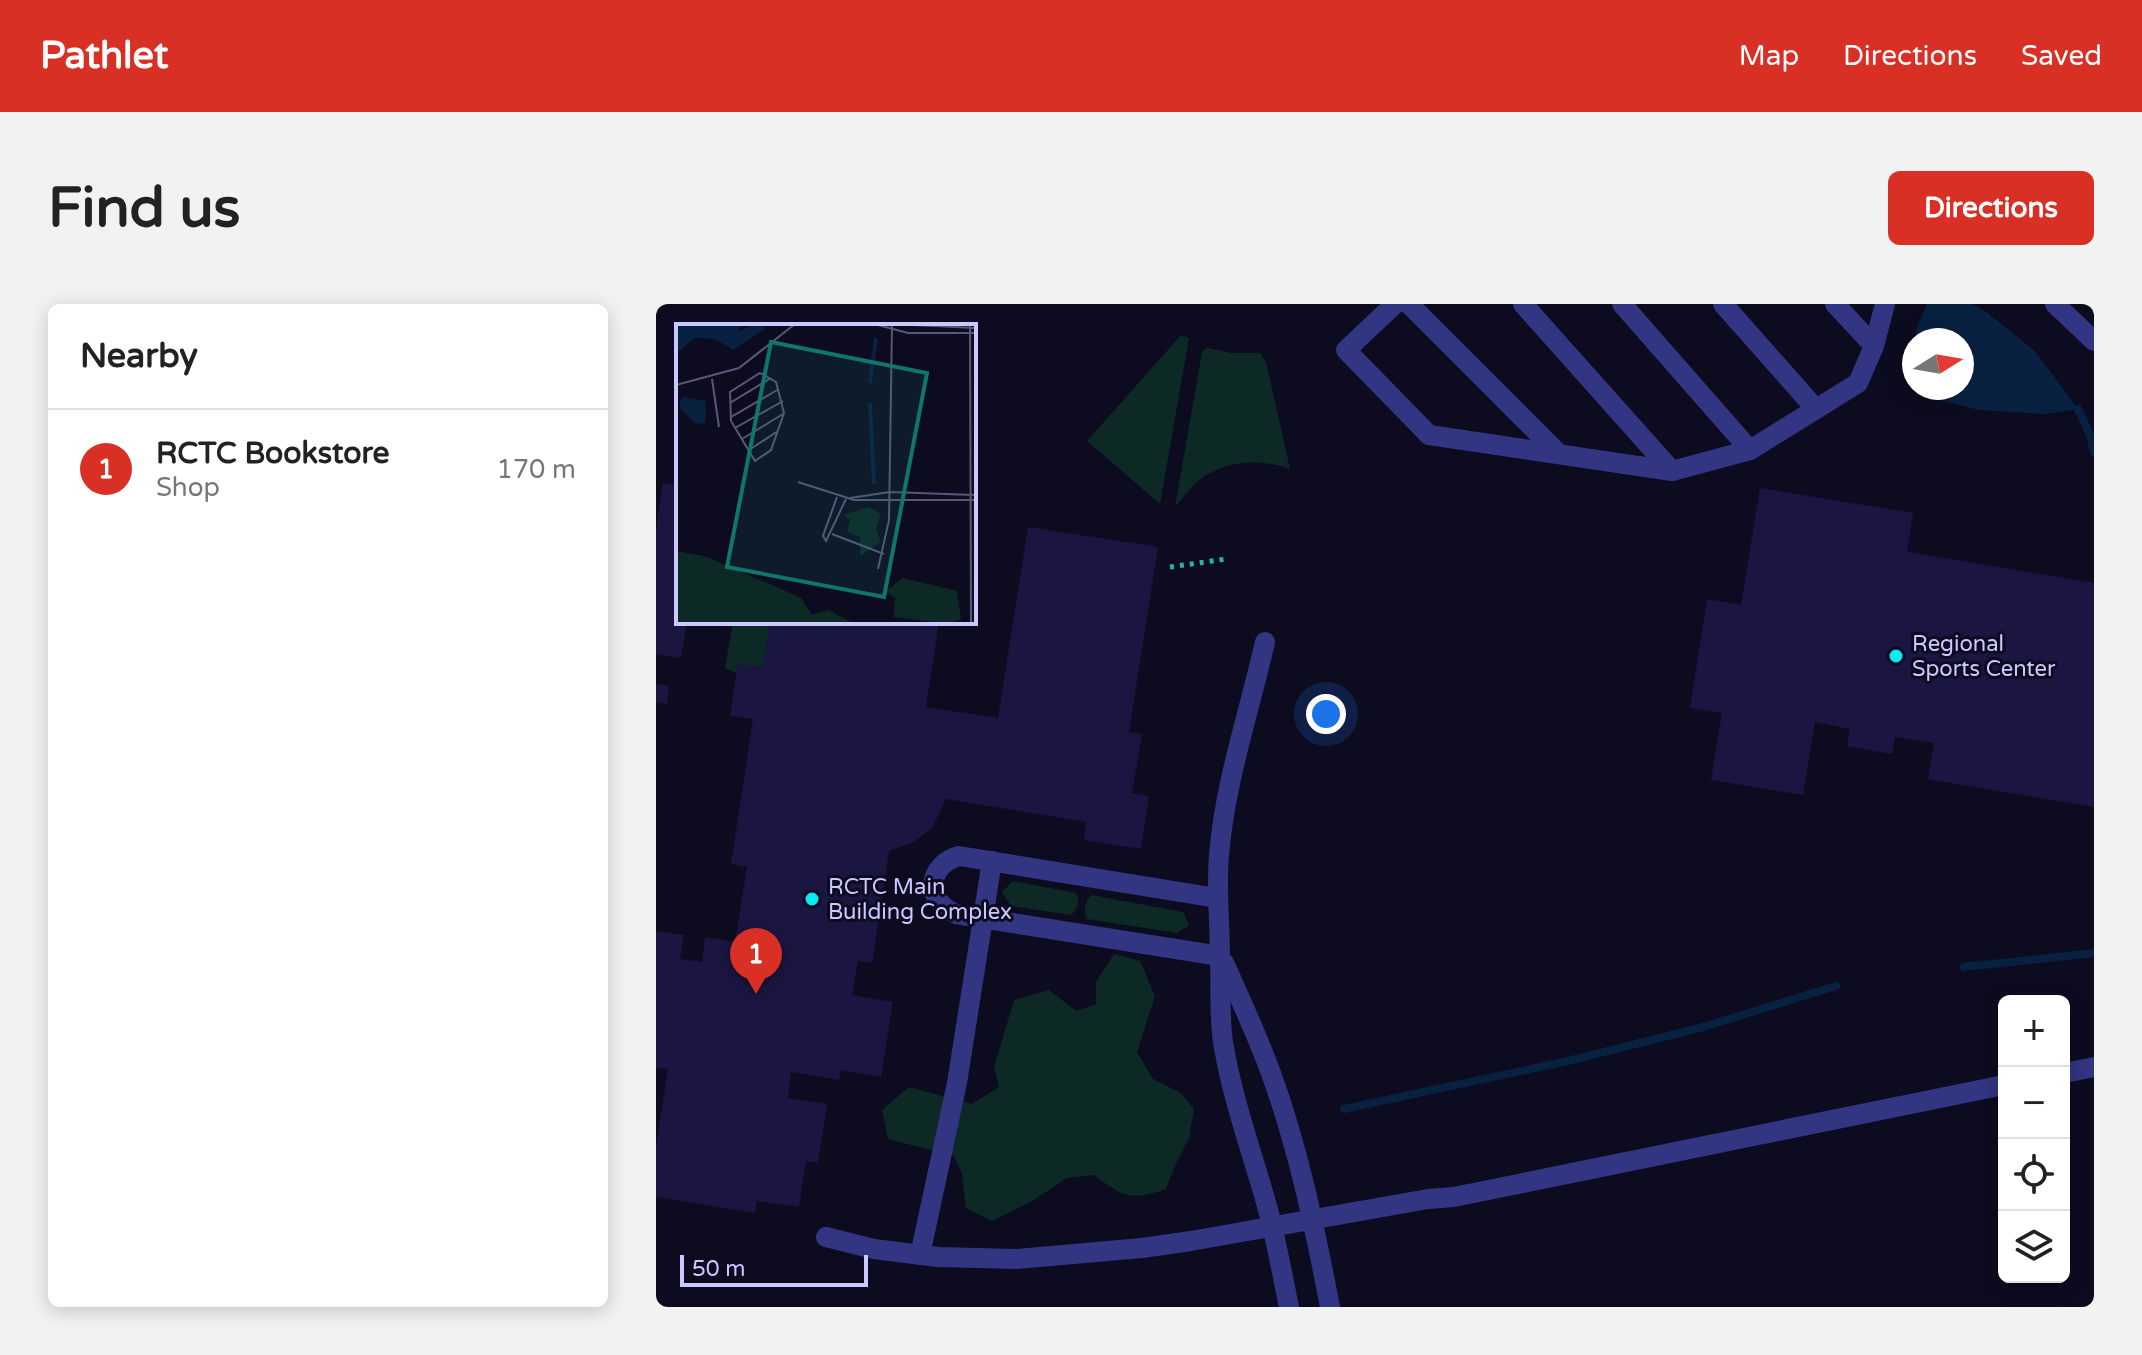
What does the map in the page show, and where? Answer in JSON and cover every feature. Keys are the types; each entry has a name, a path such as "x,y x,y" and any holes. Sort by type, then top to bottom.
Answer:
{"street":[{"path":"1395,304 1346,350 1429,435 1672,471 1750,450 1858,383 1874,346 1885,304"},
{"path":"1409,304 1559,454"},
{"path":"1523,304 1672,471"},
{"path":"1622,304 1750,450"},
{"path":"1723,304 1815,408"},
{"path":"1835,304 1874,346"},
{"path":"2055,304 2094,341"},
{"path":"1265,642 1228,786 1219,854 1220,1009 1223,1043 1233,1088 1273,1227 1289,1307"},
{"path":"1217,898 959,856 948,859 940,866 934,883 937,900 948,911 1220,956"},
{"path":"920,1255 957,1083 992,861"},
{"path":"1220,956 1272,1077 1313,1219 1330,1307"},
{"path":"2070,1072 2094,1067"},
{"path":"826,1237 874,1249 938,1257 1016,1259 1142,1248 1454,1197 1998,1086"}],"path":[{"path":"1170,567 1226,559"}],"green space":[{"path":"1181,335 1189,338 1160,504 1087,441"},
{"path":"1207,348 1231,353 1260,353 1266,362 1290,469 1254,462 1230,465 1197,482 1175,507 1202,352"},
{"path":"733,624 770,624 763,668 738,664 736,673 725,668"},
{"path":"1013,881 1076,893 1077,908 1071,915 1011,906 1002,892"},
{"path":"1091,895 1183,912 1189,925 1177,933 1087,919 1085,906"},
{"path":"1114,954 1140,961 1155,996 1137,1052 1153,1079 1181,1093 1194,1109 1189,1138 1166,1189 1144,1195 1128,1195 1094,1175 1067,1178 1034,1200 992,1221 966,1208 962,1174 954,1156 888,1139 882,1110 909,1087 972,1104 999,1087 994,1067 1014,1000 1049,990 1076,1011 1096,1004 1096,982"}],"water":[{"path":"1927,304 1972,304 2035,351 2078,409 2046,414 1979,410 1939,400 1974,400 1974,328 1917,328"}],"building":[{"path":"663,483 676,485 676,624 687,624 681,658 656,654 656,529"},
{"name":"Regional Sports Center","path":"1760,488 1913,513 1907,552 2094,583 2094,807 1928,779 1934,743 1895,737 1892,754 1847,746 1850,729 1815,722 1803,795 1711,780 1722,713 1690,708 1707,599 1741,605"},
{"name":"RCTC Main Building Complex","path":"1028,527 1158,547 1129,732 1142,734 1132,793 1149,796 1141,849 1084,840 1086,822 946,799 932,828 912,843 889,851 872,963 858,961 852,995 893,1002 881,1077 841,1070 839,1080 791,1072 788,1098 827,1104 818,1163 806,1161 799,1207 757,1201 755,1213 656,1197 656,1146 668,1069 656,1068 656,931 684,935 680,959 702,962 705,937 735,942 747,867 731,864 753,719 730,716 738,663 763,668 770,624 939,624 926,707 998,718"},
{"path":"656,684 669,686 667,704 656,702"}],"waterway":[{"path":"2078,409 2094,452"},
{"path":"1964,967 2094,953"},
{"path":"1344,1109 1568,1061 1703,1027 1836,986"}],"place":[{"name":"Regional Sports Center","path":"1896,656"},
{"name":"RCTC Main Building Complex","path":"812,899"},
{"name":"RCTC Bookstore","path":"756,994"}]}
